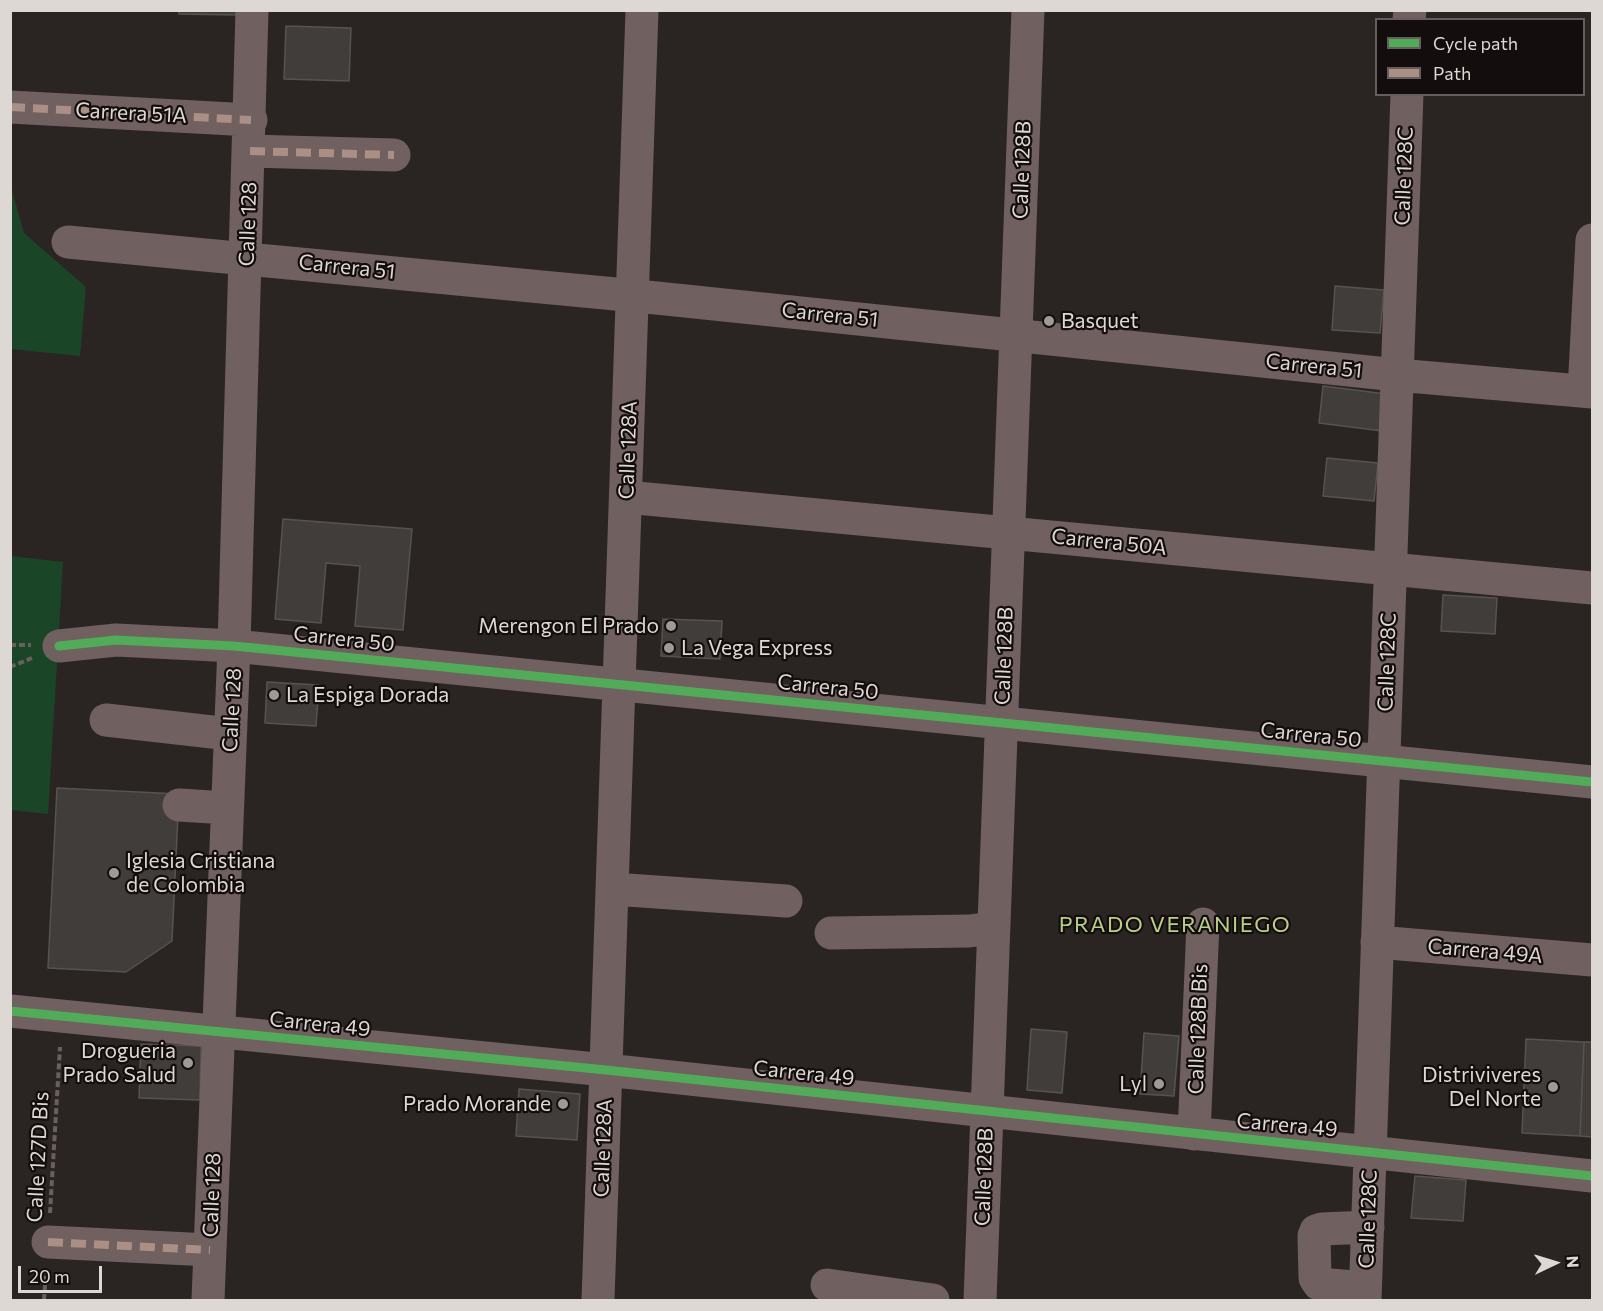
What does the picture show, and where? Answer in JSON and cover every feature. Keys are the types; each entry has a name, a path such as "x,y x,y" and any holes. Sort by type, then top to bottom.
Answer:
{"street":[{"name":"Calle 128","path":"208,1300 234,646 247,258 252,10"},
{"name":"Calle 128A","path":"598,1300 642,10"},
{"name":"Calle 128B","path":"980,1300 1028,10"},
{"name":"Calle 128C","path":"1365,1294 1407,96"},
{"name":"Carrera 51A","path":"10,107 250,135 394,155"},
{"path":"1588,392 1593,240"},
{"name":"Carrera 51","path":"68,242 633,295 1397,375 1588,392"},
{"name":"Carrera 50A","path":"626,497 1593,588"},
{"name":"Carrera 50","path":"59,646 116,640 234,646 1593,782"},
{"path":"106,720 230,734"},
{"path":"179,805 227,808"},
{"path":"613,889 786,901"},
{"name":"Calle 128B Bis","path":"1194,1134 1203,924"},
{"path":"831,933 969,931 993,928"},
{"name":"Carrera 49A","path":"1377,942 1593,960"},
{"name":"Carrera 49","path":"10,1011 606,1070 1194,1134 1370,1150 1593,1176"},
{"path":"1365,1294 1319,1284 1316,1278 1314,1236 1316,1231 1322,1229 1368,1227"},
{"path":"48,1242 210,1250"},
{"path":"827,1285 933,1300"}],"green space":[{"path":"10,184 24,233 86,287 80,356 11,349"},
{"path":"11,556 63,562 48,814 11,810"}],"building":[{"path":"179,10 238,10 238,15 179,14"},
{"path":"286,26 351,28 349,81 284,79"},
{"path":"1335,286 1384,290 1380,333 1332,330"},
{"path":"1323,386 1386,394 1382,431 1319,423"},
{"path":"1327,458 1378,463 1374,501 1323,496"},
{"path":"283,519 412,529 403,630 355,626 360,566 326,563 321,623 275,619"},
{"path":"1443,595 1497,598 1495,634 1441,631"},
{"path":"663,619 722,621 720,659 661,656"},
{"path":"267,682 319,685 316,726 265,723"},
{"name":"Iglesia Cristiana de Colombia","path":"57,788 179,794 172,941 126,972 48,968"},
{"path":"1031,1029 1067,1032 1062,1093 1027,1090"},
{"path":"1144,1033 1179,1036 1174,1096 1140,1094"},
{"name":"Distriviveres Del Norte","path":"1526,1039 1584,1042 1580,1136 1522,1133"},
{"path":"1584,1042 1592,1042 1592,1137 1580,1136"},
{"path":"141,1044 201,1046 200,1100 139,1098"},
{"path":"519,1089 580,1094 577,1140 516,1136"},
{"path":"1415,1176 1466,1180 1463,1221 1411,1218"}],"marked path":[{"path":"10,107 251,120"},
{"path":"250,151 394,155"},
{"path":"48,1242 210,1250"}],"cycle path":[{"path":"59,646 116,640 234,646 1592,782"},
{"path":"10,1011 606,1070 1592,1176"}],"place":[{"name":"Basquet","path":"1049,321"},
{"name":"Merengon El Prado","path":"671,626"},
{"name":"La Vega Express","path":"669,648"},
{"name":"La Espiga Dorada","path":"274,695"},
{"name":"Iglesia Cristiana de Colombia","path":"114,873"},
{"name":"Drogueria Prado Salud","path":"188,1063"},
{"name":"Lyl","path":"1159,1084"},
{"name":"Distriviveres Del Norte","path":"1553,1087"},
{"name":"Prado Morande","path":"563,1104"}],"district":[{"name":"PRADO VERANIEGO","path":"1175,925"}]}
